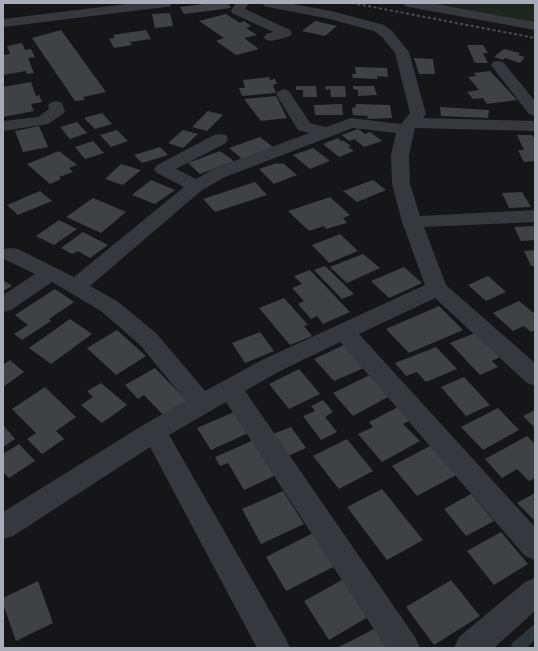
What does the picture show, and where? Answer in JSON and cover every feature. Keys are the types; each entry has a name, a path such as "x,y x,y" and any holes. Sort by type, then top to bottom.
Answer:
{"street":[{"path":"3,23 145,4 166,3"},
{"path":"243,3 237,10 285,33 271,37"},
{"path":"268,3 331,15 379,28 387,34 402,52 418,114 408,126 400,155 401,184 412,222 437,288 535,377"},
{"path":"409,3 533,25"},
{"path":"498,66 535,111"},
{"path":"284,94 304,127 327,132"},
{"path":"3,126 42,121 57,111 56,106"},
{"path":"76,287 196,186 219,173 351,123 408,126 535,126"},
{"path":"196,186 163,169 220,139"},
{"path":"412,222 535,216"},
{"path":"11,254 51,273 109,306 148,339 202,404"},
{"path":"3,305 51,273"},
{"path":"4,523 154,431 272,365 437,288"},
{"path":"344,332 535,547"},
{"path":"230,388 404,648"},
{"path":"154,431 274,648"},
{"path":"470,648 535,592"}],"shaded area":[{"path":"427,3 535,3 535,22"}],"building":[{"path":"212,3 228,3 231,8 184,14 180,7"},
{"path":"170,13 173,26 155,28 152,14"},
{"path":"226,14 240,23 244,21 251,26 246,28 257,35 244,38 259,49 236,55 216,41 224,38 199,21"},
{"path":"315,21 337,26 325,36 302,31"},
{"path":"61,30 106,92 83,97 85,100 75,101 32,38"},
{"path":"146,30 151,39 130,42 132,45 114,48 109,39 115,38 113,35"},
{"path":"22,43 25,50 31,49 35,57 28,58 34,73 27,74 26,71 3,75 3,55 10,54 7,46"},
{"path":"467,45 483,45 488,53 483,53 488,63 475,63"},
{"path":"504,49 520,53 518,55 525,57 520,63 505,58 503,60 494,57"},
{"path":"414,58 433,59 435,74 419,74"},
{"path":"355,67 387,68 388,77 377,76 378,79 353,78 352,74 356,74"},
{"path":"490,71 517,100 487,104 483,98 473,99 467,92 479,90 468,77 477,76 473,73"},
{"path":"269,77 270,80 275,79 277,84 273,85 276,93 242,96 239,88 245,88 243,80"},
{"path":"31,82 36,96 39,95 42,102 31,104 34,111 3,117 3,87"},
{"path":"296,86 316,86 317,97 303,97 303,90 296,90"},
{"path":"325,86 345,86 346,97 331,97 330,89 326,90"},
{"path":"353,86 374,86 377,95 358,96 358,90 353,89"},
{"path":"276,96 287,118 261,121 244,99"},
{"path":"342,104 343,115 315,115 314,105"},
{"path":"356,104 390,105 392,118 367,119 368,116 353,115 352,108 356,107"},
{"path":"440,107 489,110 488,118 441,116"},
{"path":"208,111 223,115 207,131 192,127"},
{"path":"102,113 112,124 95,129 84,118"},
{"path":"77,122 87,133 70,139 60,127"},
{"path":"39,126 48,147 23,152 15,131"},
{"path":"358,129 365,134 370,132 382,141 364,147 354,139 349,141 342,135"},
{"path":"117,130 128,141 111,147 100,135"},
{"path":"183,130 198,134 183,148 168,143"},
{"path":"517,135 532,135 535,137 535,161 524,162 518,150 524,150"},
{"path":"260,137 273,147 242,159 229,148"},
{"path":"338,138 351,146 348,147 354,151 339,157 323,144"},
{"path":"93,141 104,153 85,159 75,147"},
{"path":"160,147 168,155 142,163 134,155"},
{"path":"313,148 330,161 310,169 293,155"},
{"path":"59,151 77,165 69,168 73,172 59,177 61,179 50,184 27,164"},
{"path":"220,151 234,161 200,174 188,163"},
{"path":"277,163 283,163 297,175 274,184 259,169"},
{"path":"121,164 141,170 123,185 105,179"},
{"path":"151,180 175,190 155,204 132,195"},
{"path":"373,180 386,190 357,202 343,191"},
{"path":"255,182 267,195 215,212 203,199"},
{"path":"40,191 52,201 18,215 7,205"},
{"path":"522,192 531,207 509,208 502,193"},
{"path":"330,197 350,215 343,218 347,223 326,229 324,226 309,231 288,211"},
{"path":"93,198 126,212 101,233 66,217"},
{"path":"59,220 77,229 54,245 36,236"},
{"path":"535,226 535,240 521,241 514,227"},
{"path":"83,232 108,245 90,258 78,251 72,254 61,248"},
{"path":"340,234 358,251 329,263 312,245"},
{"path":"535,250 535,266 531,266 524,251"},
{"path":"363,254 380,268 347,283 330,267"},
{"path":"325,266 354,294 342,299 314,270"},
{"path":"404,267 422,283 389,298 371,281"},
{"path":"310,270 350,312 323,324 317,316 311,319 298,304 304,301 292,288 302,284 294,276"},
{"path":"488,276 506,292 486,301 468,285"},
{"path":"3,280 12,286 3,291"},
{"path":"55,289 74,302 49,319 51,321 22,340 14,334 28,325 15,315"},
{"path":"284,298 308,325 304,326 312,336 290,345 259,308"},
{"path":"519,301 535,314 535,330 531,332 524,326 513,331 493,313"},
{"path":"439,306 463,330 409,353 386,329"},
{"path":"70,319 92,334 51,364 29,348"},
{"path":"117,330 146,356 116,375 87,348"},
{"path":"260,332 274,351 245,363 232,343"},
{"path":"475,333 500,357 492,361 498,367 480,375 450,343"},
{"path":"346,344 366,367 334,381 314,359"},
{"path":"436,347 457,369 426,382 417,372 406,376 395,363"},
{"path":"10,360 24,372 3,387 3,365"},
{"path":"155,368 187,401 163,415 144,395 138,399 125,385"},
{"path":"299,369 320,394 289,409 269,384"},
{"path":"370,375 390,396 353,416 333,393"},
{"path":"464,377 490,405 466,416 441,387"},
{"path":"101,383 127,405 102,423 81,405 93,397 87,391"},
{"path":"45,387 76,417 56,431 64,439 42,454 27,439 36,433 12,409"},
{"path":"323,400 333,412 325,417 337,432 321,440 303,416 315,411 311,406"},
{"path":"400,406 412,420 403,424 420,441 382,462 358,434 373,427 369,422"},
{"path":"498,408 519,430 483,450 461,427"},
{"path":"535,410 535,428 523,416"},
{"path":"234,412 248,433 211,450 197,428"},
{"path":"3,425 15,439 3,447"},
{"path":"291,427 306,448 288,456 273,434"},
{"path":"527,436 535,444 535,478 529,481 517,469 502,478 485,459"},
{"path":"347,439 373,471 339,489 313,456"},
{"path":"254,440 276,475 244,490 228,463 220,466 215,457"},
{"path":"19,444 35,461 9,478 3,472 3,454"},
{"path":"430,446 456,475 417,496 392,466"},
{"path":"382,489 423,540 387,560 347,507"},
{"path":"283,491 304,524 261,544 242,509"},
{"path":"535,493 535,521 517,503"},
{"path":"471,494 494,521 466,536 444,509"},
{"path":"501,532 528,564 494,585 467,551"},
{"path":"313,533 335,566 286,591 266,557"},
{"path":"342,580 368,617 329,640 304,601"},
{"path":"451,580 480,616 434,645 406,607"},
{"path":"38,581 53,623 16,641 3,604 3,598"},
{"path":"374,629 387,648 337,648"}],"waterway":[{"path":"517,648 535,631"}],"railway":[{"path":"352,3 535,38"}]}
